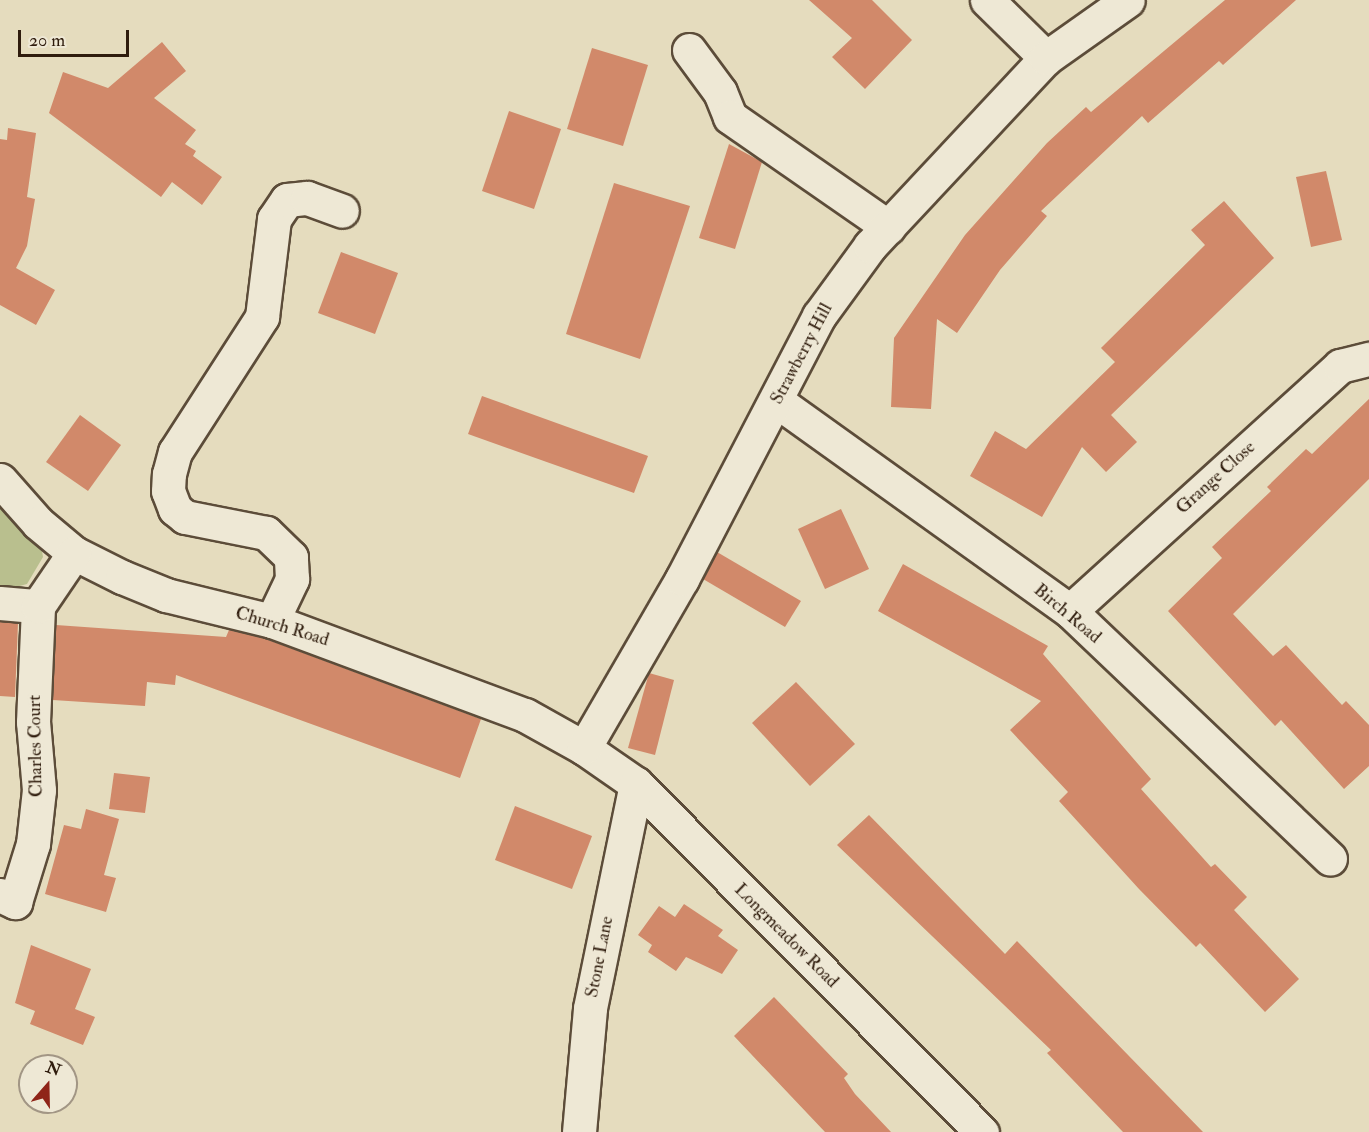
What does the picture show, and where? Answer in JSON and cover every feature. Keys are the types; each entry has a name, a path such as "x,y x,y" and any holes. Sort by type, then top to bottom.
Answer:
{"street":[{"path":"987,0 1046,58"},
{"name":"Strawberry Hill","path":"584,748 778,402 819,316 888,227 1046,58 1128,0"},
{"path":"689,50 720,92 730,117 888,227"},
{"path":"272,621 292,579 291,557 266,533 185,517 175,509 168,491 169,474 175,452 262,317 274,219 287,200 306,198 342,211"},
{"name":"Grange Close","path":"1070,611 1340,366 1369,359"},
{"name":"Birch Road","path":"778,402 1070,611 1329,859"},
{"name":"Church Road","path":"0,480 38,523 74,553 166,595 272,621 525,715 584,748"},
{"path":"0,603 38,606 74,553"},
{"name":"Charles Court","path":"0,895 15,902 33,844 39,790 33,722 38,606"},
{"name":"Longmeadow Road","path":"584,748 636,784 982,1132"},
{"name":"Stone Lane","path":"579,1132 590,1008 636,784"}],"green space":[{"path":"0,503 41,545 43,557 27,584 4,590 0,590"}],"building":[{"path":"809,0 872,0 912,40 865,89 832,57 852,38"},
{"path":"1225,0 1296,0 1223,65 1219,61 1148,123 1142,116 1041,211 1047,216 1000,270 957,333 937,319 931,409 891,407 894,338 965,235 1047,143 1086,107 1091,112"},
{"path":"162,42 186,71 154,98 196,130 185,144 196,151 193,156 222,177 202,205 172,182 161,197 49,113 63,72 108,88"},
{"path":"592,48 648,65 623,146 567,129"},
{"path":"509,111 561,129 534,209 482,191"},
{"path":"8,128 36,133 27,197 35,199 27,246 16,268 55,290 36,325 0,305 0,139 7,140"},
{"path":"729,144 762,162 735,249 699,238"},
{"path":"1326,171 1342,240 1311,247 1296,177"},
{"path":"614,183 690,206 640,359 566,334"},
{"path":"1224,201 1274,258 1111,415 1137,442 1106,472 1082,447 1042,517 970,476 995,431 1026,449 1115,362 1101,348 1205,245 1191,230"},
{"path":"341,252 398,273 375,334 318,313"},
{"path":"482,396 648,456 634,493 468,434"},
{"path":"1369,399 1369,479 1233,614 1273,656 1286,645 1342,705 1346,701 1369,725 1369,766 1344,789 1281,720 1275,726 1168,611 1222,558 1212,547 1271,491 1267,487 1306,449 1312,454"},
{"path":"80,415 121,445 88,491 46,462"},
{"path":"841,509 869,569 825,589 798,529"},
{"path":"717,552 801,601 785,627 703,579"},
{"path":"903,564 1048,646 1043,654 1151,779 1141,789 1211,867 1215,864 1247,897 1234,910 1299,979 1265,1012 1200,943 1196,947 1139,889 1059,801 1068,792 1010,730 1041,701 878,611"},
{"path":"0,622 18,623 15,697 0,696"},
{"path":"56,625 226,637 229,630 266,639 481,719 460,778 176,675 175,685 147,682 145,706 53,700"},
{"path":"649,673 674,680 655,755 628,748"},
{"path":"796,682 855,744 810,786 752,723"},
{"path":"114,773 150,777 145,813 109,809"},
{"path":"515,806 592,836 572,889 495,860"},
{"path":"86,809 119,819 104,875 116,878 106,912 45,894 64,825 81,829"},
{"path":"869,815 1005,954 1017,941 1203,1132 1123,1132 1047,1053 1051,1050 837,845"},
{"path":"684,904 723,930 718,936 738,950 722,974 686,957 676,971 648,952 652,945 638,935 659,906 675,917"},
{"path":"31,945 91,969 75,1009 95,1017 83,1045 30,1024 35,1011 15,1003"},
{"path":"774,997 848,1074 844,1078 855,1094 891,1132 825,1132 734,1036"}]}
